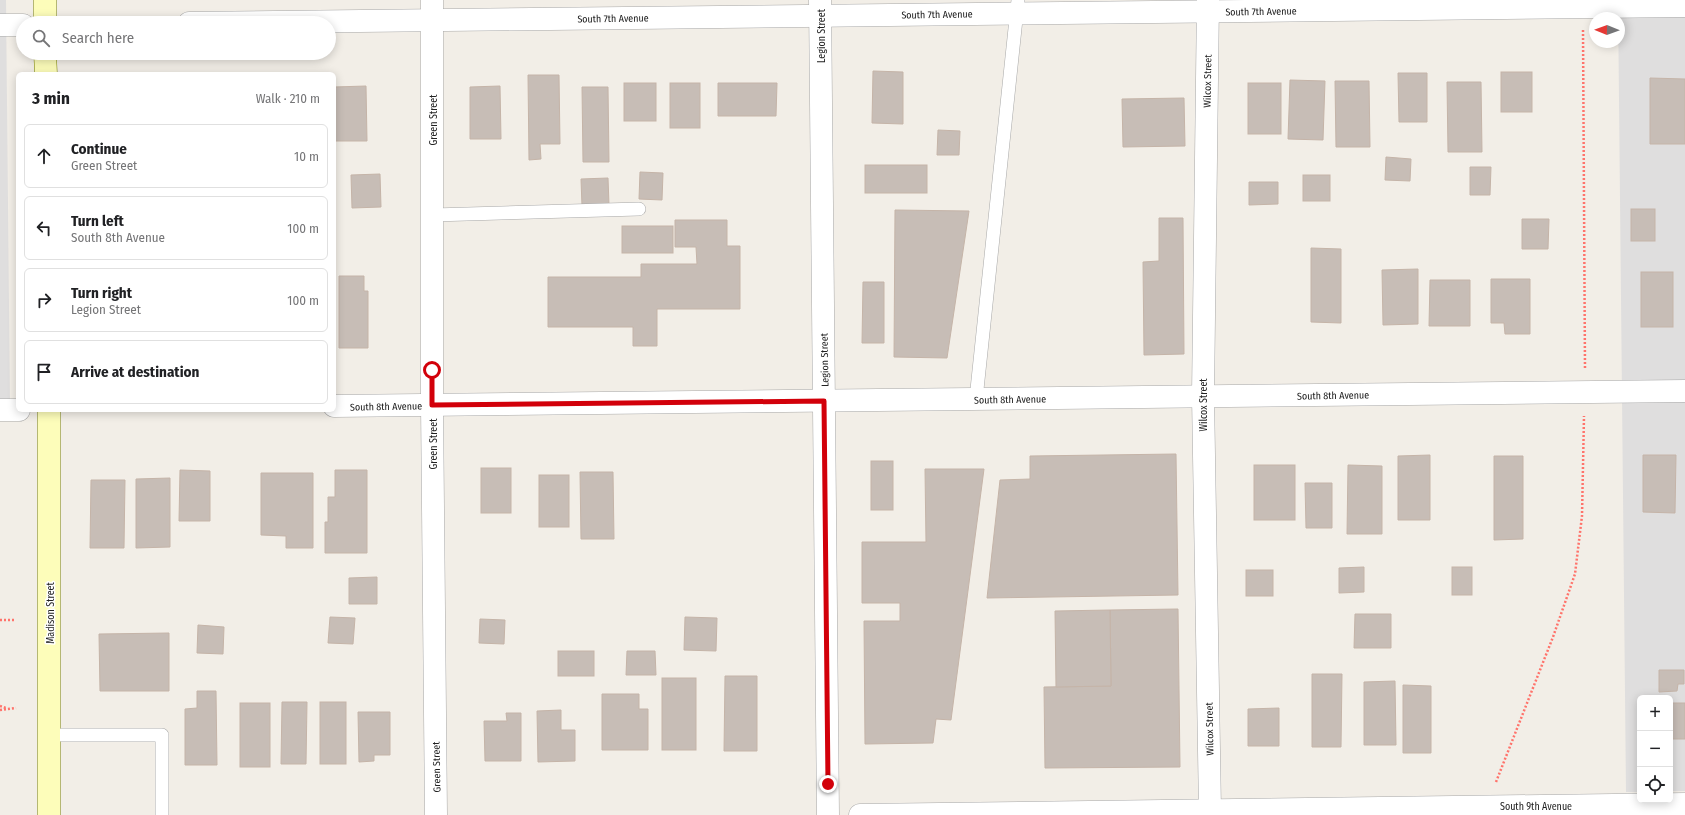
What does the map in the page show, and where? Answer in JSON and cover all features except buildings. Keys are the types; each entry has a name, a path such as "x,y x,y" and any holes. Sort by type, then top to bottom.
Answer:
{"main road":[{"path":"45,0 45,16"},
{"path":"45,60 46,72"},
{"name":"Madison Street","path":"49,412 49,815"}],"street":[{"name":"South 7th Avenue","path":"320,16 432,10 1018,6 1685,6"},
{"name":"Wilcox Street","path":"1208,6 1203,396 1210,810"},
{"name":"Legion Street","path":"821,8 828,815"},
{"name":"Green Street","path":"432,10 432,405 436,815"},
{"path":"0,25 16,25"},
{"name":"South 8th Avenue","path":"336,406 1685,391"},
{"path":"0,410 16,410"},
{"name":"South 9th Avenue","path":"860,815 1022,814 1210,810 1595,810 1685,804"}],"lane":[{"path":"976,399 1018,6"},
{"path":"433,215 638,209"},
{"path":"50,735 162,736 162,815"}],"path":[{"path":"1583,29 1585,369"},
{"path":"1496,781 1553,637 1575,574 1582,516 1584,416"},
{"path":"0,620 16,620"},
{"path":"0,706 6,708 16,708"},
{"path":"0,710 6,708"}],"shaded area":[{"path":"0,0 6,0 10,411 0,411"},
{"path":"1618,0 1685,0 1685,791 1673,791 1673,695 1637,695 1637,792 1626,792 1618,48 1625,48 1625,12 1618,12"}],"route":[{"path":"432,370 432,405 824,401 828,784"}]}
